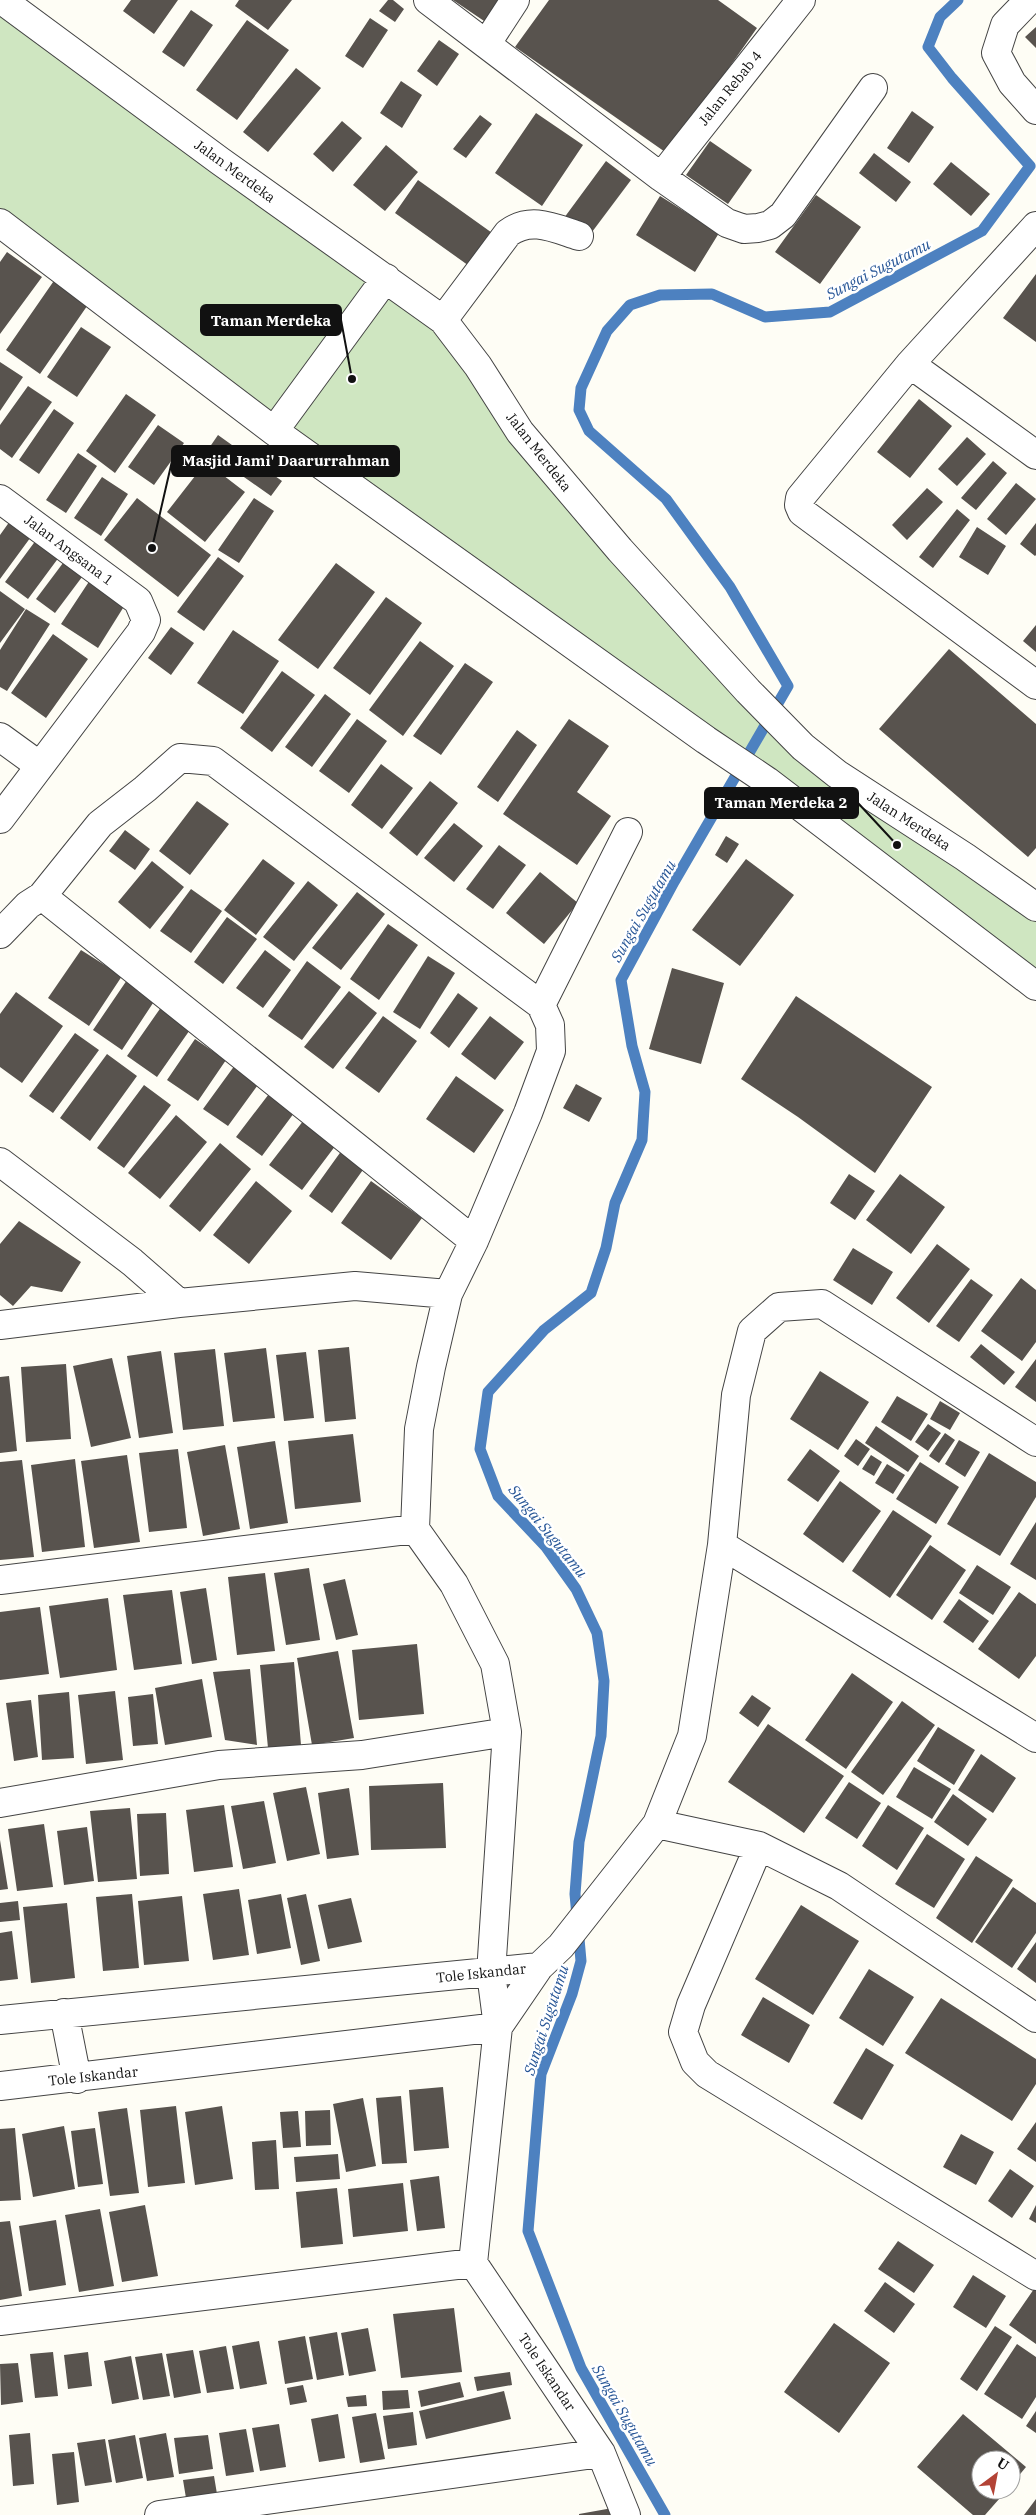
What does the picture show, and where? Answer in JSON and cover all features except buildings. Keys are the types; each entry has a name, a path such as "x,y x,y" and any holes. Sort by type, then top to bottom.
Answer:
{"street":[{"name":"Jalan Merdeka","path":"2,0 228,167 443,320 478,366 520,432 620,550 748,691 803,748 836,774 965,857 1036,907"},
{"path":"428,0 487,42 661,177 727,223 744,229 770,225 783,215 873,88"},
{"path":"487,42 515,0"},
{"name":"Jalan Rebab 4","path":"661,177 801,0"},
{"path":"1029,0 1005,25 996,53 1012,83 1036,110"},
{"path":"443,320 508,233 516,227 535,223 578,236"},
{"path":"0,224 274,431 706,740 767,781 1036,986"},
{"path":"1034,232 910,364 800,498 799,505 802,512 1036,685"},
{"path":"274,431 386,278"},
{"path":"910,364 1036,455"},
{"name":"Jalan Angsana 1","path":"0,499 138,601 146,620 141,632 40,766"},
{"path":"0,737 40,766 0,819"},
{"path":"0,934 28,905 42,896 100,824 145,789 180,758 213,761 541,1005 550,1025 551,1051 528,1113 474,1241 448,1294 430,1367 419,1429 415,1529 454,1584 495,1664 507,1732 491,1973 498,2028 473,2263 0,2321"},
{"path":"541,1005 628,832"},
{"path":"42,896 474,1241"},
{"path":"0,1162 132,1262 179,1303"},
{"path":"0,1325 179,1303 355,1286 448,1294"},
{"path":"539,1967 561,1946 657,1824 692,1736 722,1544 736,1395 752,1331 779,1307 822,1304 1036,1442"},
{"path":"0,1580 415,1529"},
{"path":"722,1544 1036,1738"},
{"path":"0,1803 219,1765 362,1755 507,1732"},
{"path":"657,1824 759,1846 839,1886 1036,2018"},
{"path":"759,1846 691,2005 683,2032 695,2062 707,2074 1036,2276"},
{"name":"Tole Iskandar","path":"0,2020 539,1967"},
{"name":"Tole Iskandar","path":"0,2086 77,2079 498,2028 539,1967"},
{"path":"64,2013 77,2079"},
{"name":"Tole Iskandar","path":"473,2263 601,2453 626,2515"},
{"path":"159,2515 601,2453"}],"green space":[{"path":"0,5 441,323 745,694 1036,908 1036,986 0,211"}],"waterway":[{"name":"Sungai Sugutamu","path":"665,2515 581,2368 528,2231 541,2074 572,1994 581,1961 575,1894 579,1842 601,1736 604,1681 597,1633 576,1589 546,1547 498,1496 480,1449 488,1392 544,1330 591,1293 606,1248 615,1203 642,1140 645,1092 632,1046 621,980 674,882 788,686 730,587 666,499 589,431 579,410 581,388 607,331 630,305 660,295 712,294 765,317 830,312 982,231 1030,166 952,78 928,47 940,17 958,0"}],"place":[{"name":"Taman Merdeka","path":"352,379"},
{"name":"Masjid Jami' Daarurrahman","path":"152,548"},
{"name":"Taman Merdeka 2","path":"897,845"}]}
